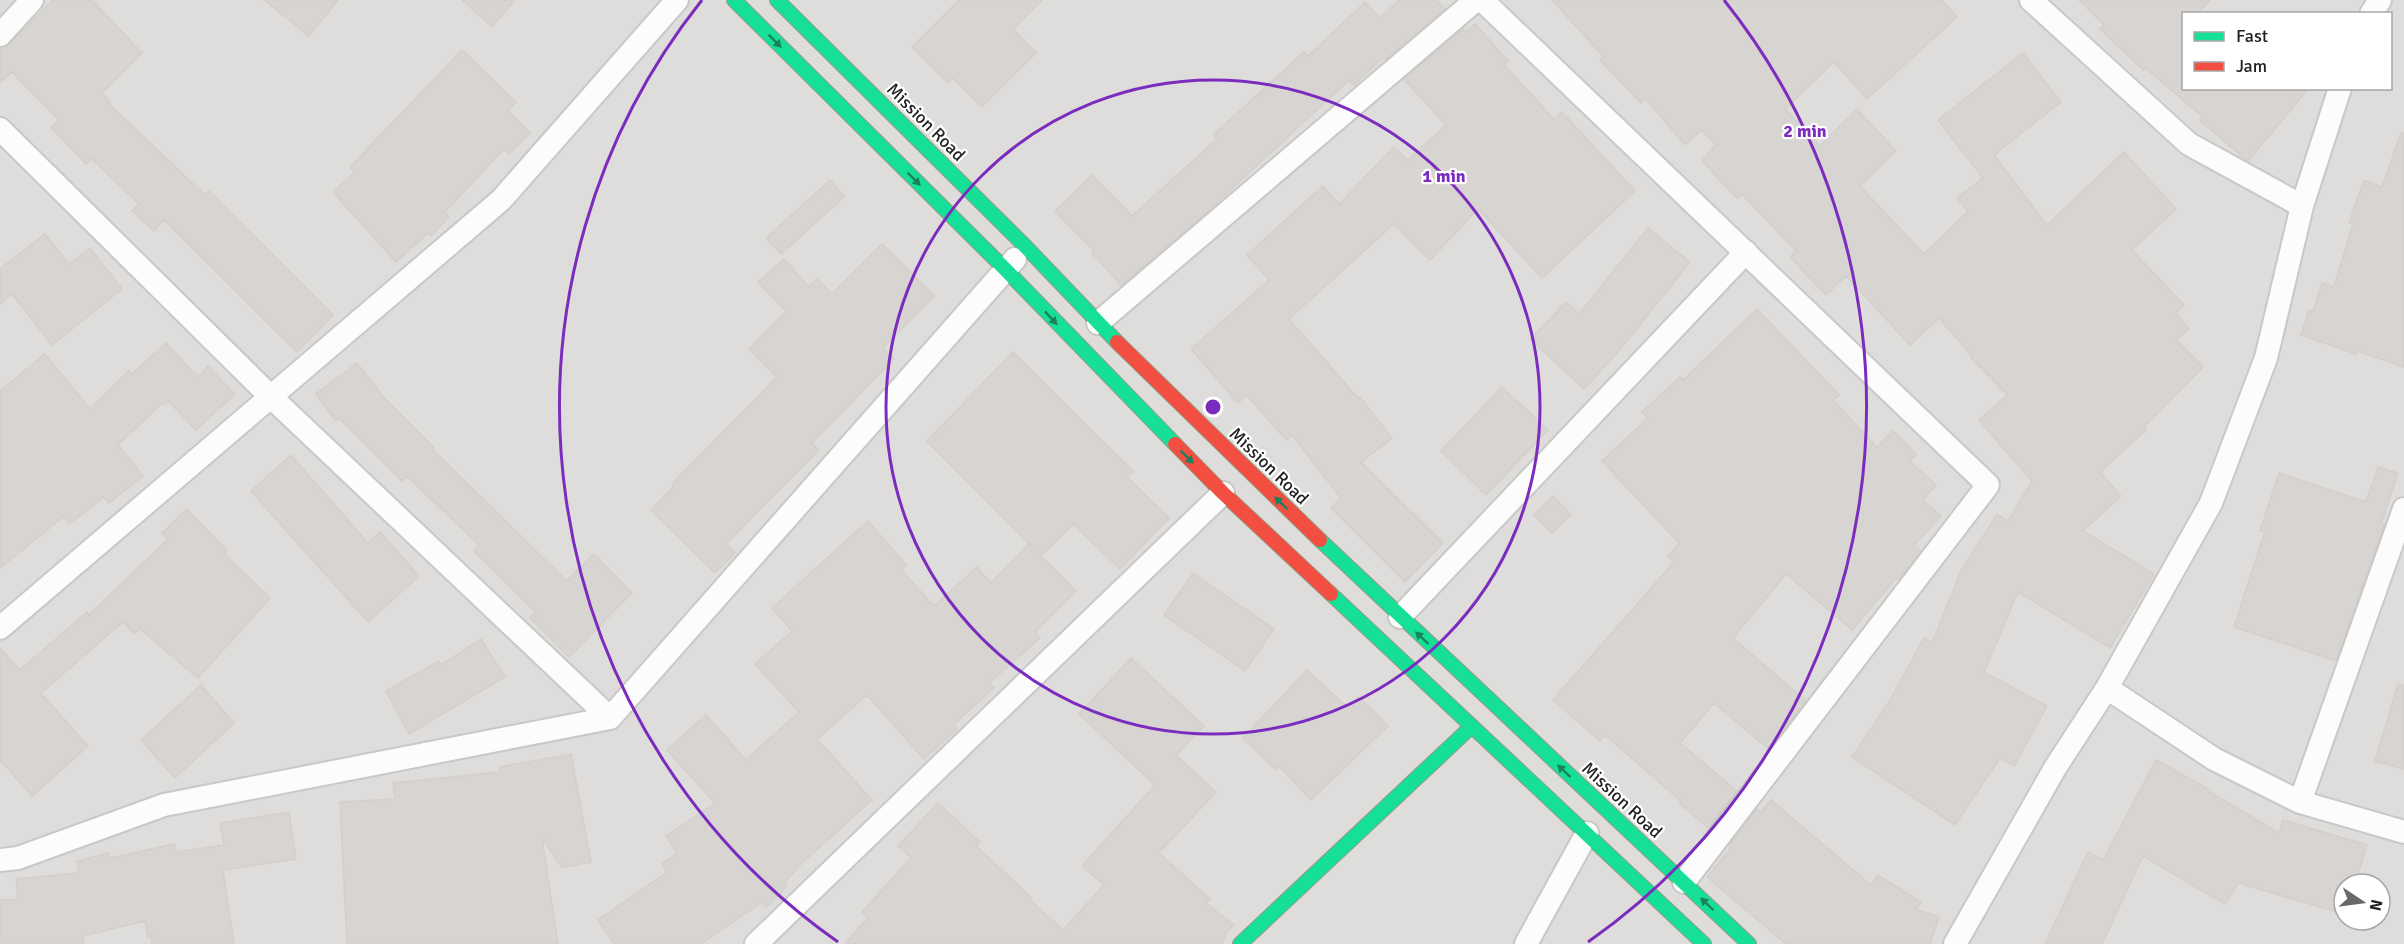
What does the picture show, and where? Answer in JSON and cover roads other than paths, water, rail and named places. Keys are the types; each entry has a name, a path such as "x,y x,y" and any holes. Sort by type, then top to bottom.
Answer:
{"street":[{"path":"0,35 32,0"},
{"path":"4,617 501,200 677,0"},
{"path":"734,0 1005,270 1223,493 1704,944"},
{"name":"Mission Road","path":"777,0 1026,247 1098,323 1229,454 1749,944"},
{"path":"1098,323 1476,0"},
{"path":"1482,0 1988,485 1684,882"},
{"path":"2031,0 2189,144 2302,206"},
{"path":"1955,944 2055,768 2106,688 2211,503 2266,358 2302,206 2339,90"},
{"path":"0,129 270,396 610,718"},
{"path":"0,860 18,858 164,804 610,718 1026,247"},
{"path":"1400,617 1746,252"},
{"path":"756,944 1223,493"},
{"path":"2300,802 2404,509"},
{"path":"2106,688 2214,759 2300,802 2404,832"},
{"path":"1240,944 1472,726"},
{"path":"1526,944 1587,833"}]}
